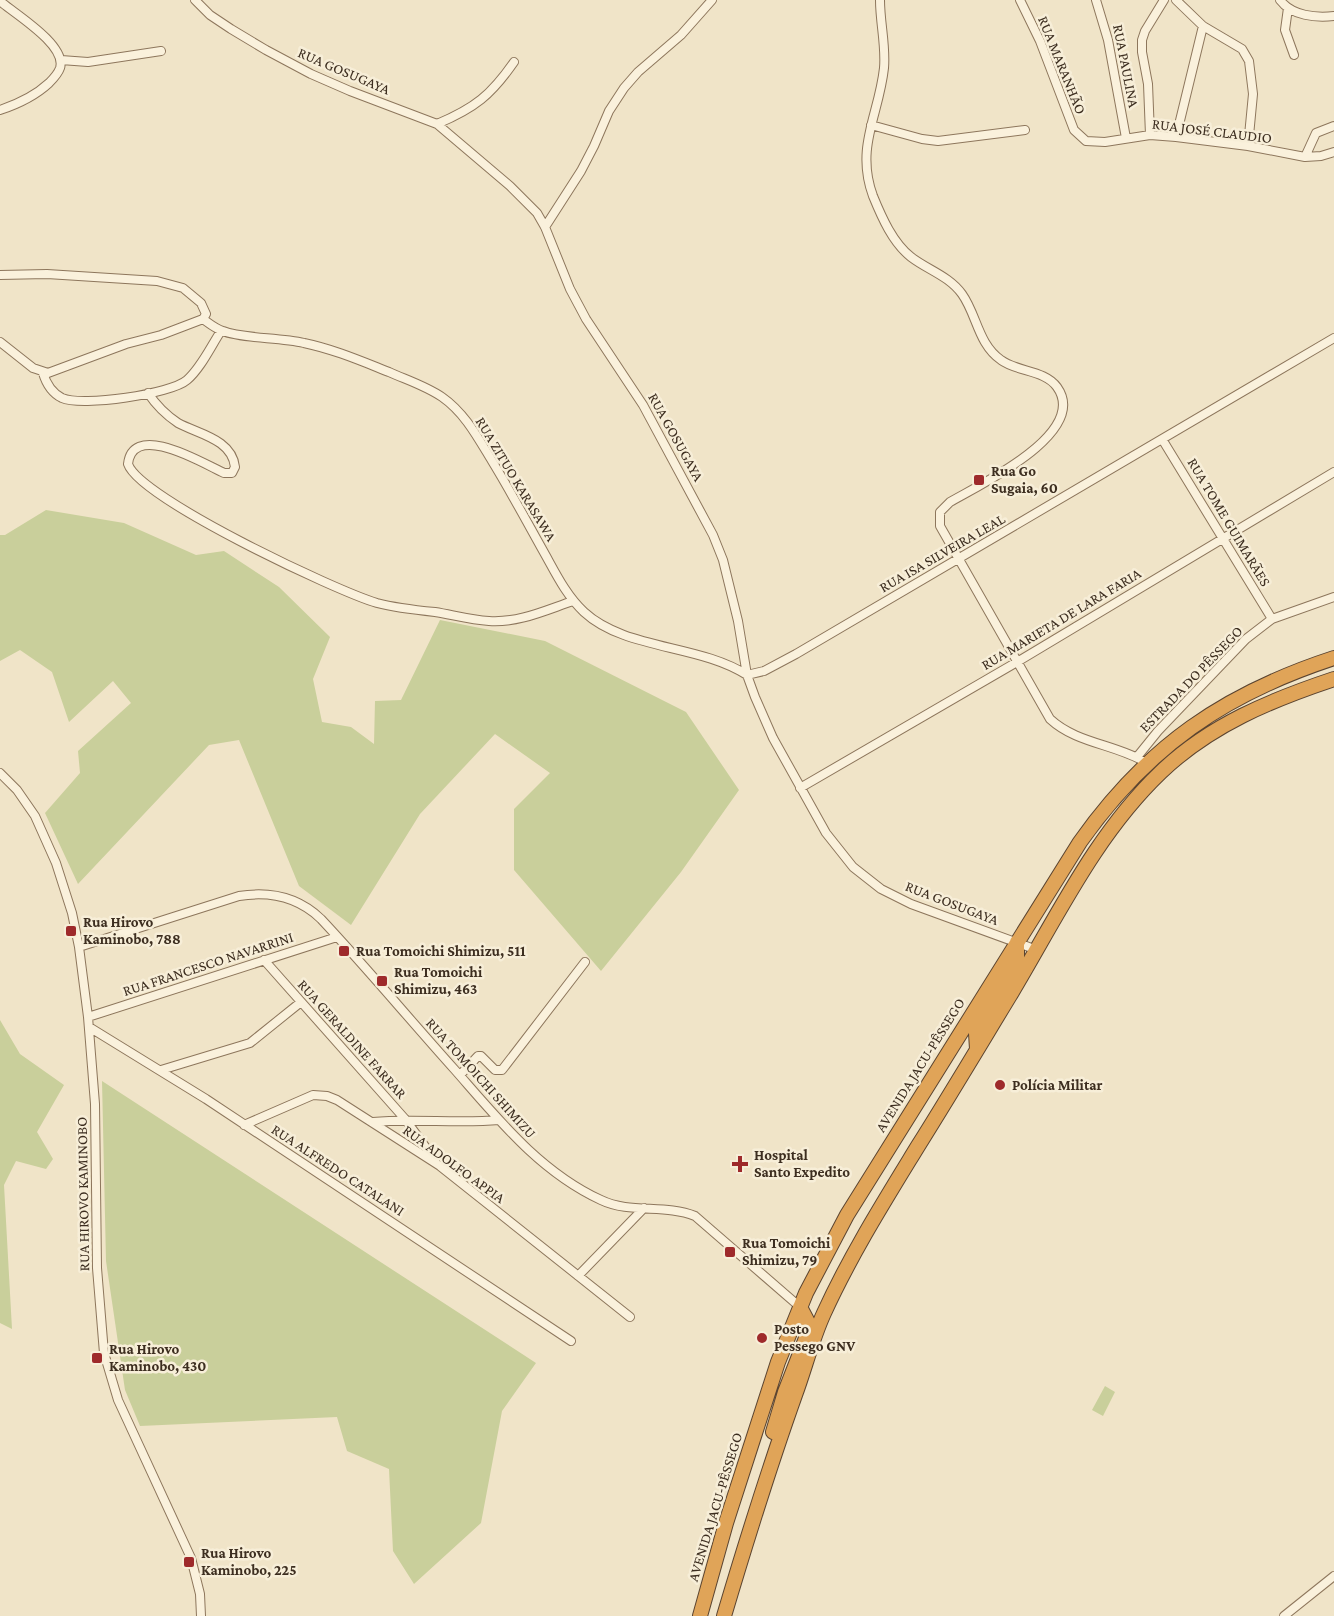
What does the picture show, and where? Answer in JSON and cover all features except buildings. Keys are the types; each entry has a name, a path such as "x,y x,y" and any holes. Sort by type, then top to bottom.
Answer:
{"highway":[{"name":"AVENIDA JACU-PÊSSEGO","path":"700,1616 734,1497 790,1329 800,1307 862,1189 1068,861 1142,760 1226,704 1267,683 1334,658"},
{"path":"724,1616 770,1466 822,1316 833,1291 866,1230 977,1050 1069,892 1111,828 1161,772 1194,744 1261,706 1334,679"},
{"path":"1048,931 1036,939 1032,932 1063,881 1068,861"},
{"path":"977,1050 976,1033 1017,963 1017,942"},
{"path":"833,1291 820,1293 818,1286 862,1206 862,1189"},
{"path":"770,1466 768,1448 810,1326 800,1307 822,1300 833,1291"},
{"path":"777,1419 777,1403 803,1332 800,1327 790,1329"}],"street":[{"name":"RUA GOSUGAYA","path":"195,0 210,15 231,29 311,74 437,124 537,213 580,309 643,405 713,535 723,560 747,675 773,738 826,833 853,867 880,889 911,904 1037,950"},
{"path":"544,226 581,171 609,111 624,88 638,72 681,34 712,0"},
{"path":"880,0 885,44 884,69 871,125 866,173 892,237 913,258 940,273 962,293 982,338 995,355 1009,365 1052,381 1061,395 1063,404 1058,420 1048,438 1038,447 944,507 940,512 940,526 1040,705 1058,726 1075,736 1142,760"},
{"name":"RUA MARANHÃO","path":"1020,0 1040,41 1074,130 1081,139"},
{"name":"RUA PAULINA","path":"1096,0 1108,40 1126,138"},
{"path":"1150,135 1148,84 1142,40 1144,31 1164,0"},
{"path":"1176,0 1203,26 1242,49 1249,61 1253,94 1248,146"},
{"path":"1280,0 1288,8 1314,16 1334,16"},
{"path":"0,1 46,39 56,49 61,60 60,68 43,89 17,104 0,110"},
{"path":"1288,8 1285,30 1294,55"},
{"path":"1176,136 1203,26"},
{"path":"61,60 88,62 160,51"},
{"path":"437,124 455,117 489,94 514,62"},
{"path":"871,125 938,141 1025,130"},
{"path":"1305,157 1316,133 1334,126"},
{"name":"RUA JOSÉ CLAUDIO","path":"1081,139 1093,142 1150,135 1176,136 1305,157 1334,152"},
{"name":"RUA ZITUO KARASAWA","path":"0,275 101,276 166,282 183,288 193,296 204,308 204,318 221,331 304,343 337,352 424,386 461,413 475,432 561,583 573,601 586,614 624,634 718,660 747,675"},
{"path":"0,342 43,373 57,371 126,344 160,335 204,318"},
{"path":"43,373 52,391 65,399 103,400 175,387 188,379 221,331"},
{"name":"RUA ISA SILVEIRA LEAL","path":"747,675 755,675 774,666 1334,338"},
{"path":"148,393 169,417 220,442 232,456 235,467 232,473 224,473 181,452 152,446 138,448 129,457 128,464 133,473 188,514 328,584 393,607 489,621 510,621 573,601"},
{"name":"RUA TOME GUIMARÃES","path":"1162,439 1272,619"},
{"name":"RUA MARIETA DE LARA FARIA","path":"800,788 1017,662 1334,472"},
{"name":"ESTRADA DO PÊSSEGO","path":"1142,760 1154,736 1246,639 1272,619 1334,597"},
{"name":"RUA HIROVO KAMINOBO","path":"0,772 17,790 35,816 68,896 79,947 88,1017 95,1104 97,1268 104,1353 118,1400 191,1558 200,1594 201,1616"},
{"name":"RUA TOMOICHI SHIMIZU","path":"79,947 239,896 255,893 273,894 298,902 315,914 337,937 499,1120 535,1157 586,1192 609,1203 680,1211 695,1216 712,1228 800,1307"},
{"name":"RUA FRANCESCO NAVARRINI","path":"88,1017 337,937"},
{"name":"RUA GERALDINE FARRAR","path":"264,960 405,1119 440,1166"},
{"path":"460,1075 478,1056 481,1056 495,1070 502,1070 585,962"},
{"path":"161,1070 250,1043 301,1002"},
{"name":"RUA ALFREDO CATALANI","path":"88,1027 161,1070 423,1241 571,1341"},
{"name":"RUA ADOLFO APPIA","path":"244,1125 313,1095 338,1100 440,1166 630,1317"},
{"path":"373,1122 405,1119 470,1122 499,1120"},
{"path":"578,1276 644,1208"},
{"path":"1284,1616 1334,1576"}],"green space":[{"path":"46,510 124,523 196,555 224,551 279,587 330,637 313,679 322,722 351,727 374,744 375,701 401,700 440,620 545,641 686,712 739,790 681,872 601,971 514,870 514,809 550,773 495,734 420,814 351,925 299,886 239,740 209,745 78,884 45,813 80,773 78,751 131,703 113,681 69,722 52,672 20,650 0,661 0,535 5,535"},
{"path":"0,1020 20,1054 64,1085 37,1132 53,1159 46,1169 16,1161 4,1185 12,1329 0,1323"},
{"path":"102,1081 536,1363 502,1411 481,1523 414,1584 393,1551 389,1469 347,1451 337,1417 140,1426 125,1390 106,1261"},
{"path":"1105,1386 1115,1392 1103,1416 1092,1410"}],"place":[{"name":"Rua Go Sugaia, 60","path":"979,480"},
{"name":"Rua Hirovo Kaminobo, 788","path":"71,931"},
{"name":"Rua Tomoichi Shimizu, 511","path":"344,951"},
{"name":"Rua Tomoichi Shimizu, 463","path":"382,981"},
{"name":"Polícia Militar","path":"1000,1085"},
{"name":"Hospital Santo Expedito","path":"740,1164"},
{"name":"Rua Tomoichi Shimizu, 79","path":"730,1252"},
{"name":"Posto Pessego GNV","path":"762,1338"},
{"name":"Rua Hirovo Kaminobo, 430","path":"97,1358"},
{"name":"Rua Hirovo Kaminobo, 225","path":"189,1562"}]}
